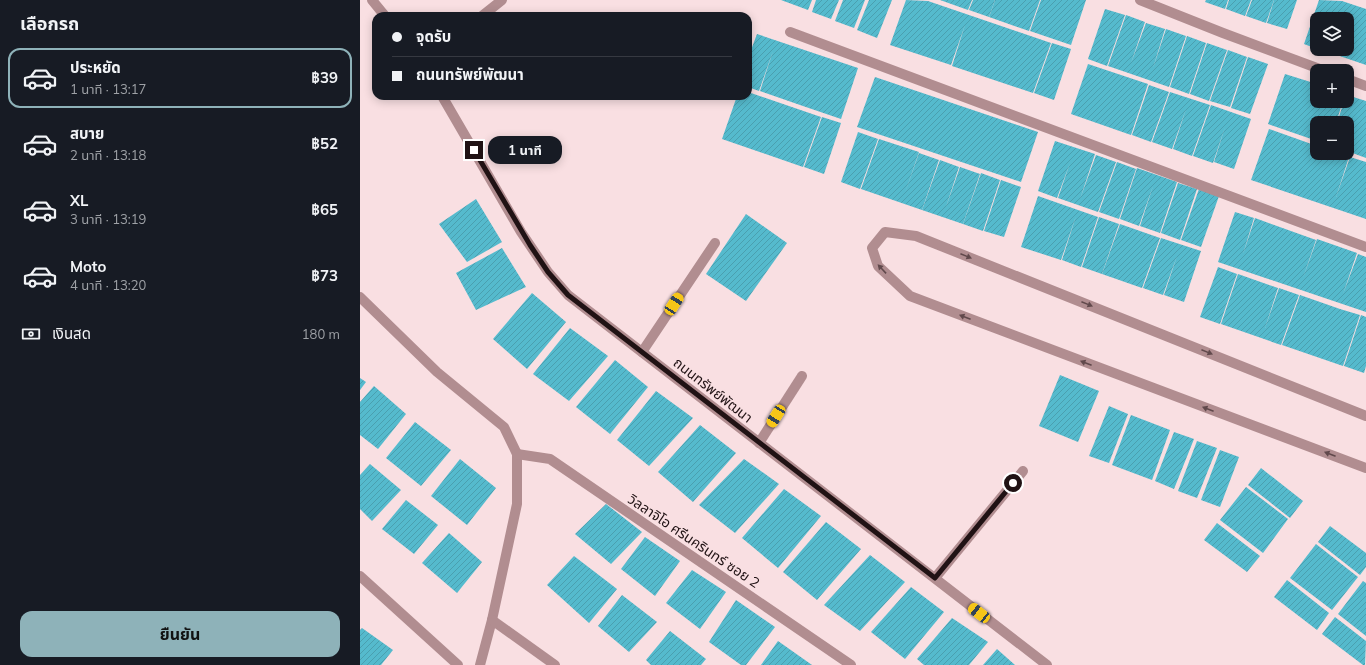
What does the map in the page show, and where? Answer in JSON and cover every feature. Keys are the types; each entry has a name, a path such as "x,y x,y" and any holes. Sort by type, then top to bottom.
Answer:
{"street":[{"path":"372,0 381,12"},
{"path":"487,12 502,0"},
{"path":"1140,0 1310,65"},
{"path":"790,32 1366,247"},
{"path":"1354,82 1366,86"},
{"name":"ถนนทรัพย์พัฒนา","path":"444,100 521,232 548,272 568,295 1047,665"},
{"path":"1366,416 916,236 885,232 872,248 878,266 910,296 1366,468"},
{"path":"642,352 715,243"},
{"path":"360,297 437,372 504,427 517,454 517,504 492,620 480,665"},
{"path":"759,443 802,376"},
{"name":"วิลลาจิโอ ศรีนครินทร์ ซอย 2","path":"517,454 550,459 851,665"},
{"path":"935,578 1022,471"},
{"path":"360,576 458,665"},
{"path":"492,620 555,665"}],"building":[{"path":"781,0 812,0 808,10"},
{"path":"816,0 839,0 831,19 812,12"},
{"path":"843,0 865,0 854,28 835,21"},
{"path":"869,0 892,0 877,38 857,30"},
{"path":"906,0 928,1 1051,43 1033,93 952,66 965,25 951,65 890,45"},
{"path":"940,0 972,0 968,10"},
{"path":"973,0 995,0 989,17 969,10"},
{"path":"995,0 1040,0 1029,31 989,17"},
{"path":"1041,0 1086,0 1071,45 1030,31"},
{"path":"1206,0 1228,0 1225,9 1205,2"},
{"path":"1229,0 1251,0 1245,16 1226,9"},
{"path":"1252,0 1274,0 1266,23 1246,16"},
{"path":"1274,0 1297,0 1287,29 1267,23"},
{"path":"1319,0 1342,1 1366,9 1366,65 1340,56 1354,56 1354,12 1315,12"},
{"path":"1105,9 1125,15 1107,66 1088,59"},
{"path":"1126,15 1145,22 1131,63 1146,23 1165,29 1153,68 1166,29 1186,36 1169,87 1108,66"},
{"path":"1310,26 1310,46 1304,44"},
{"path":"757,34 858,68 841,119 760,91 773,51 759,91 752,88 752,47"},
{"path":"1187,36 1206,43 1189,94 1170,87"},
{"path":"1052,43 1071,49 1054,100 1034,93"},
{"path":"1207,43 1227,50 1209,101 1190,94"},
{"path":"1228,50 1247,57 1230,107 1210,101"},
{"path":"1248,57 1268,64 1250,114 1231,108"},
{"path":"1088,64 1148,84 1131,135 1071,114"},
{"path":"1285,74 1310,82 1310,108 1341,108 1338,116 1310,116 1310,139 1268,124"},
{"path":"875,77 1038,132 1021,182 857,127"},
{"path":"1149,85 1169,92 1151,142 1132,135"},
{"path":"1170,92 1210,105 1192,156 1173,149 1186,109 1172,149 1152,142"},
{"path":"752,93 821,117 803,167 722,139 736,100 752,100"},
{"path":"1354,97 1366,101 1366,158 1354,154 1354,116 1339,116 1342,108 1354,108"},
{"path":"1211,105 1251,119 1234,169 1214,162 1225,127 1213,163 1193,156"},
{"path":"822,117 841,123 824,174 804,167"},
{"path":"1269,129 1310,144 1310,160 1348,160 1336,197 1349,160 1354,160 1354,158 1366,162 1366,219 1251,180"},
{"path":"858,132 878,139 860,189 841,182"},
{"path":"879,139 919,152 905,193 919,153 939,160 922,210 861,189"},
{"path":"1055,141 1095,154 1080,199 1096,155 1116,162 1098,212 1058,198 1070,163 1057,198 1038,191"},
{"path":"940,160 959,167 946,207 960,167 980,174 963,224 922,210"},
{"path":"1117,162 1136,169 1119,219 1099,212"},
{"path":"1137,168 1177,182 1160,233 1140,226 1153,186 1139,226 1120,219"},
{"path":"981,173 1000,180 983,231 963,224"},
{"path":"1001,180 1021,187 1004,237 984,231"},
{"path":"1178,183 1197,189 1180,240 1161,233"},
{"path":"1199,189 1219,196 1201,247 1181,240"},
{"path":"1038,196 1098,217 1081,267 1062,260 1076,216 1061,260 1021,247"},
{"path":"476,199 502,242 467,262 439,224"},
{"path":"1235,212 1254,218 1243,254 1255,218 1316,240 1303,278 1317,239 1357,253 1343,294 1358,254 1366,257 1366,312 1218,262"},
{"path":"746,214 787,243 746,301 706,274"},
{"path":"1099,217 1119,224 1102,274 1082,267"},
{"path":"1120,224 1160,238 1142,288 1102,274"},
{"path":"1161,238 1201,251 1184,302 1164,295 1177,256 1163,295 1143,288"},
{"path":"502,248 526,287 476,310 456,273"},
{"path":"1218,267 1237,274 1220,324 1200,317"},
{"path":"1238,274 1278,288 1265,328 1279,288 1299,295 1281,345 1221,324"},
{"path":"532,293 566,322 527,369 493,339"},
{"path":"1300,295 1360,315 1343,366 1282,345"},
{"path":"1361,315 1366,317 1366,366 1364,373 1344,366"},
{"path":"570,328 608,356 569,401 533,374"},
{"path":"615,360 648,387 610,434 576,407"},
{"path":"1060,375 1099,391 1078,442 1039,426"},
{"path":"360,378 366,382 360,390"},
{"path":"374,386 406,414 378,449 360,435 360,402"},
{"path":"656,391 693,418 649,466 617,440"},
{"path":"1109,406 1128,414 1109,463 1089,456"},
{"path":"1131,415 1170,430 1152,480 1112,465"},
{"path":"415,422 451,450 421,486 386,458"},
{"path":"700,425 736,453 693,502 658,472"},
{"path":"1174,432 1194,439 1174,489 1155,481"},
{"path":"1197,441 1217,448 1197,498 1178,491"},
{"path":"1220,450 1239,457 1220,507 1201,500"},
{"path":"460,459 496,488 467,525 431,496"},
{"path":"744,459 779,484 735,533 699,505"},
{"path":"370,464 401,490 372,521 360,509 360,475"},
{"path":"1261,468 1303,501 1290,518 1248,485"},
{"path":"1246,487 1288,519 1263,553 1220,520"},
{"path":"784,489 821,516 778,568 742,538"},
{"path":"406,500 438,525 414,554 382,529"},
{"path":"606,504 642,532 611,564 575,534"},
{"path":"826,522 861,549 817,600 783,572"},
{"path":"1217,523 1260,556 1247,572 1204,540"},
{"path":"1330,526 1366,553 1366,567 1360,575 1318,542"},
{"path":"449,533 482,562 457,593 422,563"},
{"path":"645,537 680,561 655,596 621,569"},
{"path":"1316,544 1358,577 1332,610 1290,578"},
{"path":"870,555 905,582 860,631 824,605"},
{"path":"574,556 617,589 589,623 547,585"},
{"path":"692,570 726,592 700,629 666,603"},
{"path":"1287,580 1329,613 1317,630 1274,597"},
{"path":"1363,581 1366,583 1366,636 1338,614"},
{"path":"911,587 944,612 905,659 871,632"},
{"path":"622,595 657,622 629,652 598,626"},
{"path":"736,600 775,627 746,665 741,665 709,642"},
{"path":"1335,617 1366,641 1365,665 1322,634"},
{"path":"952,618 988,642 969,665 924,665 917,659"},
{"path":"362,628 393,650 381,665 360,665 360,630"},
{"path":"670,631 706,659 701,665 651,665 646,660"},
{"path":"778,641 812,665 761,665"},
{"path":"997,649 1015,665 983,665"}],"route":[{"path":"474,150 521,232 548,272 568,295 935,578 1013,483"}]}
